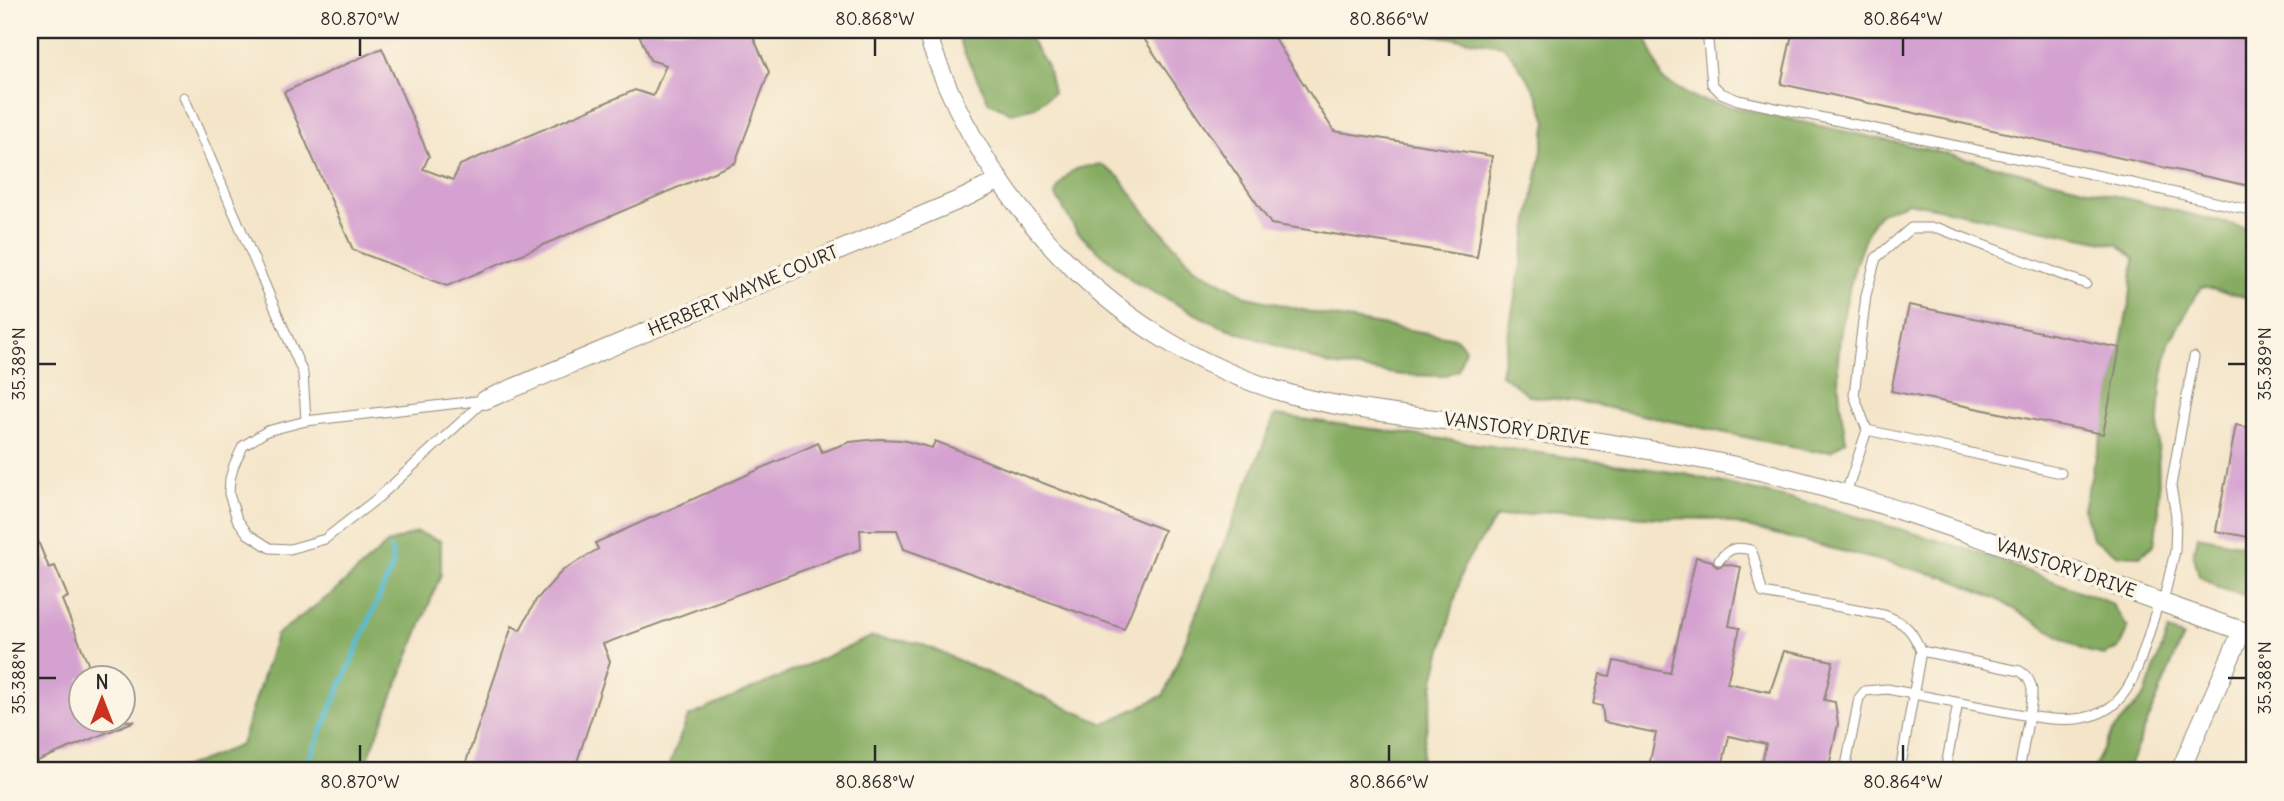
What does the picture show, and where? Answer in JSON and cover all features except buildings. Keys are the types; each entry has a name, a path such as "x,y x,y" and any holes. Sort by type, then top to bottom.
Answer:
{"street":[{"name":"VANSTORY DRIVE","path":"926,30 947,88 970,136 1000,180 1061,257 1095,290 1126,314 1162,338 1233,374 1293,395 1355,408 1625,444 1765,472 1895,508 2248,633"},
{"name":"HERBERT WAYNE COURT","path":"485,400 966,197 1000,180"},
{"path":"2180,771 2248,633"}],"lane":[{"path":"1707,30 1712,84 1721,93 1738,100 2098,175 2254,211"},
{"path":"184,97 303,373 306,421"},
{"path":"1846,493 1867,430 1854,395 1866,295 1876,258 1911,229 1938,228 2086,284"},
{"path":"1845,771 1859,698 1865,691 1887,689 2056,721 2088,719 2110,709 2128,691 2161,602 2175,551 2176,516 2171,486 2194,357"},
{"path":"485,400 379,497 325,539 290,550 270,548 248,534 237,519 229,494 230,480 243,446 267,431 306,421 485,400"},
{"path":"1867,430 2061,474"},
{"path":"1719,559 1727,550 1738,547 1751,550 1758,563 1758,580 1763,593 1884,615 1900,621 1914,634 1922,651 1900,771"},
{"path":"1922,651 2020,671 2027,676 2032,684 2019,771"},
{"path":"1945,771 1958,703"}],"green space":[{"path":"956,30 1024,30 1047,66 1053,93 1035,107 1011,113 989,102"},
{"path":"1397,30 1646,30 1646,38 1663,80 1696,99 1922,148 2254,230 2254,299 2202,287 2169,343 2161,387 2158,437 2159,511 2154,544 2140,556 2119,555 2092,538 2083,508 2102,434 2130,299 2134,258 2119,245 1908,202 1879,215 1863,243 1845,309 1838,364 1846,440 1831,451 1810,451 1581,402 1530,396 1501,374 1547,122 1543,110 1529,81 1503,45"},
{"path":"1102,165 1119,177 1149,217 1195,268 1248,297 1329,316 1456,338 1465,348 1458,370 1443,376 1403,375 1330,365 1213,323 1134,282 1077,232 1055,194 1073,170"},
{"path":"1275,415 1685,474 1824,507 1974,551 2111,603 2128,628 2119,648 2104,655 2083,650 1995,598 1948,578 1716,519 1657,518 1561,510 1496,518 1464,565 1435,676 1421,761 1427,771 667,771 688,717 871,637 919,643 1104,724 1164,695"},
{"path":"417,532 441,541 441,574 363,771 175,771 241,745 276,635 334,592 388,543"},
{"path":"2198,536 2254,547 2254,598 2221,589 2199,576 2193,552"},
{"path":"2168,631 2183,636 2127,771 2092,771 2112,732 2145,695"}],"waterway":[{"path":"304,771 393,565 391,550"}]}
